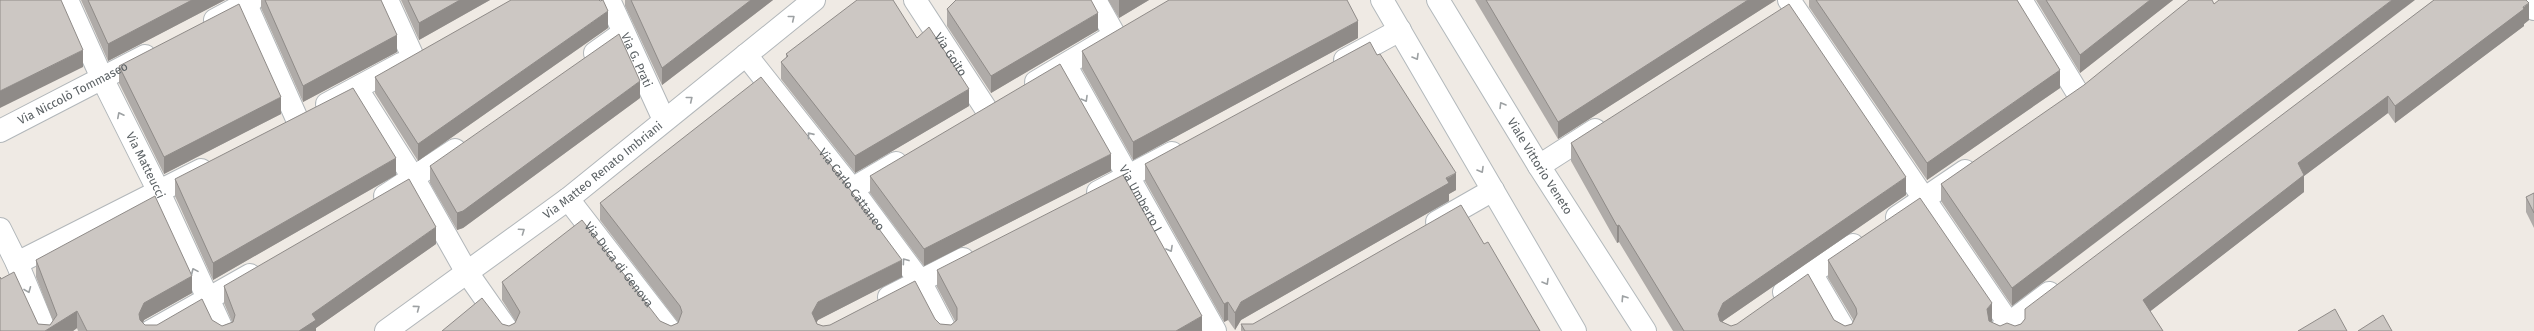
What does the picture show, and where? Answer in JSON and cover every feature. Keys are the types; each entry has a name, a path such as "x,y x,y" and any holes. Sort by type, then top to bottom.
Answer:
{"street":[{"name":"Via Matteucci","path":"67,0 102,78 159,192 223,331"},
{"path":"386,0 413,57"},
{"name":"Via G. Prati","path":"609,0 664,120"},
{"name":"Via Matteo Renato Imbriani","path":"386,331 466,271 568,199 814,0"},
{"name":"Via Goito","path":"915,0 986,109"},
{"path":"1095,0 1114,34"},
{"path":"1382,0 1574,331"},
{"name":"Viale Vittorio Veneto","path":"1438,0 1539,166 1645,331"},
{"path":"2020,0 2077,92"},
{"path":"2530,0 2534,9"},
{"path":"198,28 248,1 297,119"},
{"path":"1772,17 1794,1 2007,329 2066,280"},
{"path":"966,121 1066,66 1114,34 1134,23"},
{"path":"1324,71 1400,30"},
{"path":"578,65 623,33"},
{"name":"Via Niccolò Tommaseo","path":"0,131 164,46"},
{"path":"277,130 356,89 433,46"},
{"name":"Via Carlo Cattaneo","path":"746,55 852,189 920,281 946,331"},
{"name":"Via Umberto I","path":"1066,66 1215,331"},
{"path":"2058,106 2096,78"},
{"path":"356,89 414,179 466,271 508,331"},
{"path":"1539,166 1612,119"},
{"path":"366,207 414,179 473,138"},
{"path":"1080,201 1192,143"},
{"path":"852,189 912,153"},
{"path":"17,263 159,192 221,159"},
{"path":"1767,304 1982,159"},
{"path":"1418,233 1493,190"},
{"name":"Via Duca di Genova","path":"568,199 670,331"},
{"path":"1,233 17,263 44,331"},
{"path":"872,306 982,250"},
{"path":"151,331 270,263"},
{"path":"1811,273 1845,331"}],"building":[{"path":"0,0 61,0 83,50 0,91"},
{"path":"88,0 192,0 108,44"},
{"path":"265,0 381,0 397,35 303,86"},
{"path":"408,0 460,0 419,23"},
{"path":"511,0 603,0 608,11 418,144 375,77"},
{"path":"631,0 751,0 662,68"},
{"path":"857,0 893,0 917,38 929,27 969,89 855,156 781,62 788,56 786,54"},
{"path":"956,0 1091,0 1098,13 991,76 947,9"},
{"path":"1169,0 1347,0 1358,21 1133,142 1082,51"},
{"path":"1486,0 1748,0 1558,122"},
{"path":"1816,0 2017,0 2060,70 1927,163"},
{"path":"2046,0 2150,0 2080,55"},
{"path":"2189,0 2212,0 2214,4 2219,0 2392,0 2012,288 1941,184 2084,85"},
{"path":"2434,0 2526,0 2529,3 2523,7 2524,9 2395,106 2388,96 2298,163 2304,175 2143,300 2163,331 1684,331 1619,225 1617,226 1571,143 1789,4 1906,177 1723,303 1718,314 1720,321 1731,326 1737,324 1808,274 1834,320 1845,326 1852,324 1857,314 1856,308 1828,260 1920,198 1992,303 1987,309 1989,321 2000,326 2007,323 2015,326 2021,324 2025,319 2025,309"},
{"path":"239,4 281,97 164,157 119,66"},
{"path":"619,34 640,81 463,211 457,213 430,166"},
{"path":"1370,42 1377,55 1380,54 1456,173 1446,178 1449,183 1241,302 1235,313 1228,302 1224,304 1145,164"},
{"path":"1060,64 1111,154 924,249 870,176"},
{"path":"761,77 842,179 902,260 818,302 812,313 817,324 823,326 830,325 915,281 935,319 940,324 951,325 957,320 957,308 937,270 1123,175 1202,316 1176,331 442,331 482,298 502,324 509,326 515,323 520,312 502,282 582,220 660,321 671,326 678,323 682,312 680,306 600,203"},
{"path":"353,88 396,158 213,263 175,179"},
{"path":"409,179 436,227 312,314 316,320 299,331 87,331 77,311 45,331 0,331 0,277 1,279 14,272 38,324 50,325 57,315 36,260 155,196 192,276 144,303 139,314 140,320 145,325 157,325 202,299 212,320 222,326 233,322 235,315 224,286"},
{"path":"2534,193 2534,213 2526,197"},
{"path":"1461,205 1484,244 1488,242 1540,331 1245,331 1241,324 1253,324"},
{"path":"2335,309 2347,331 2298,331"},
{"path":"2383,315 2392,331 2358,331"}]}
